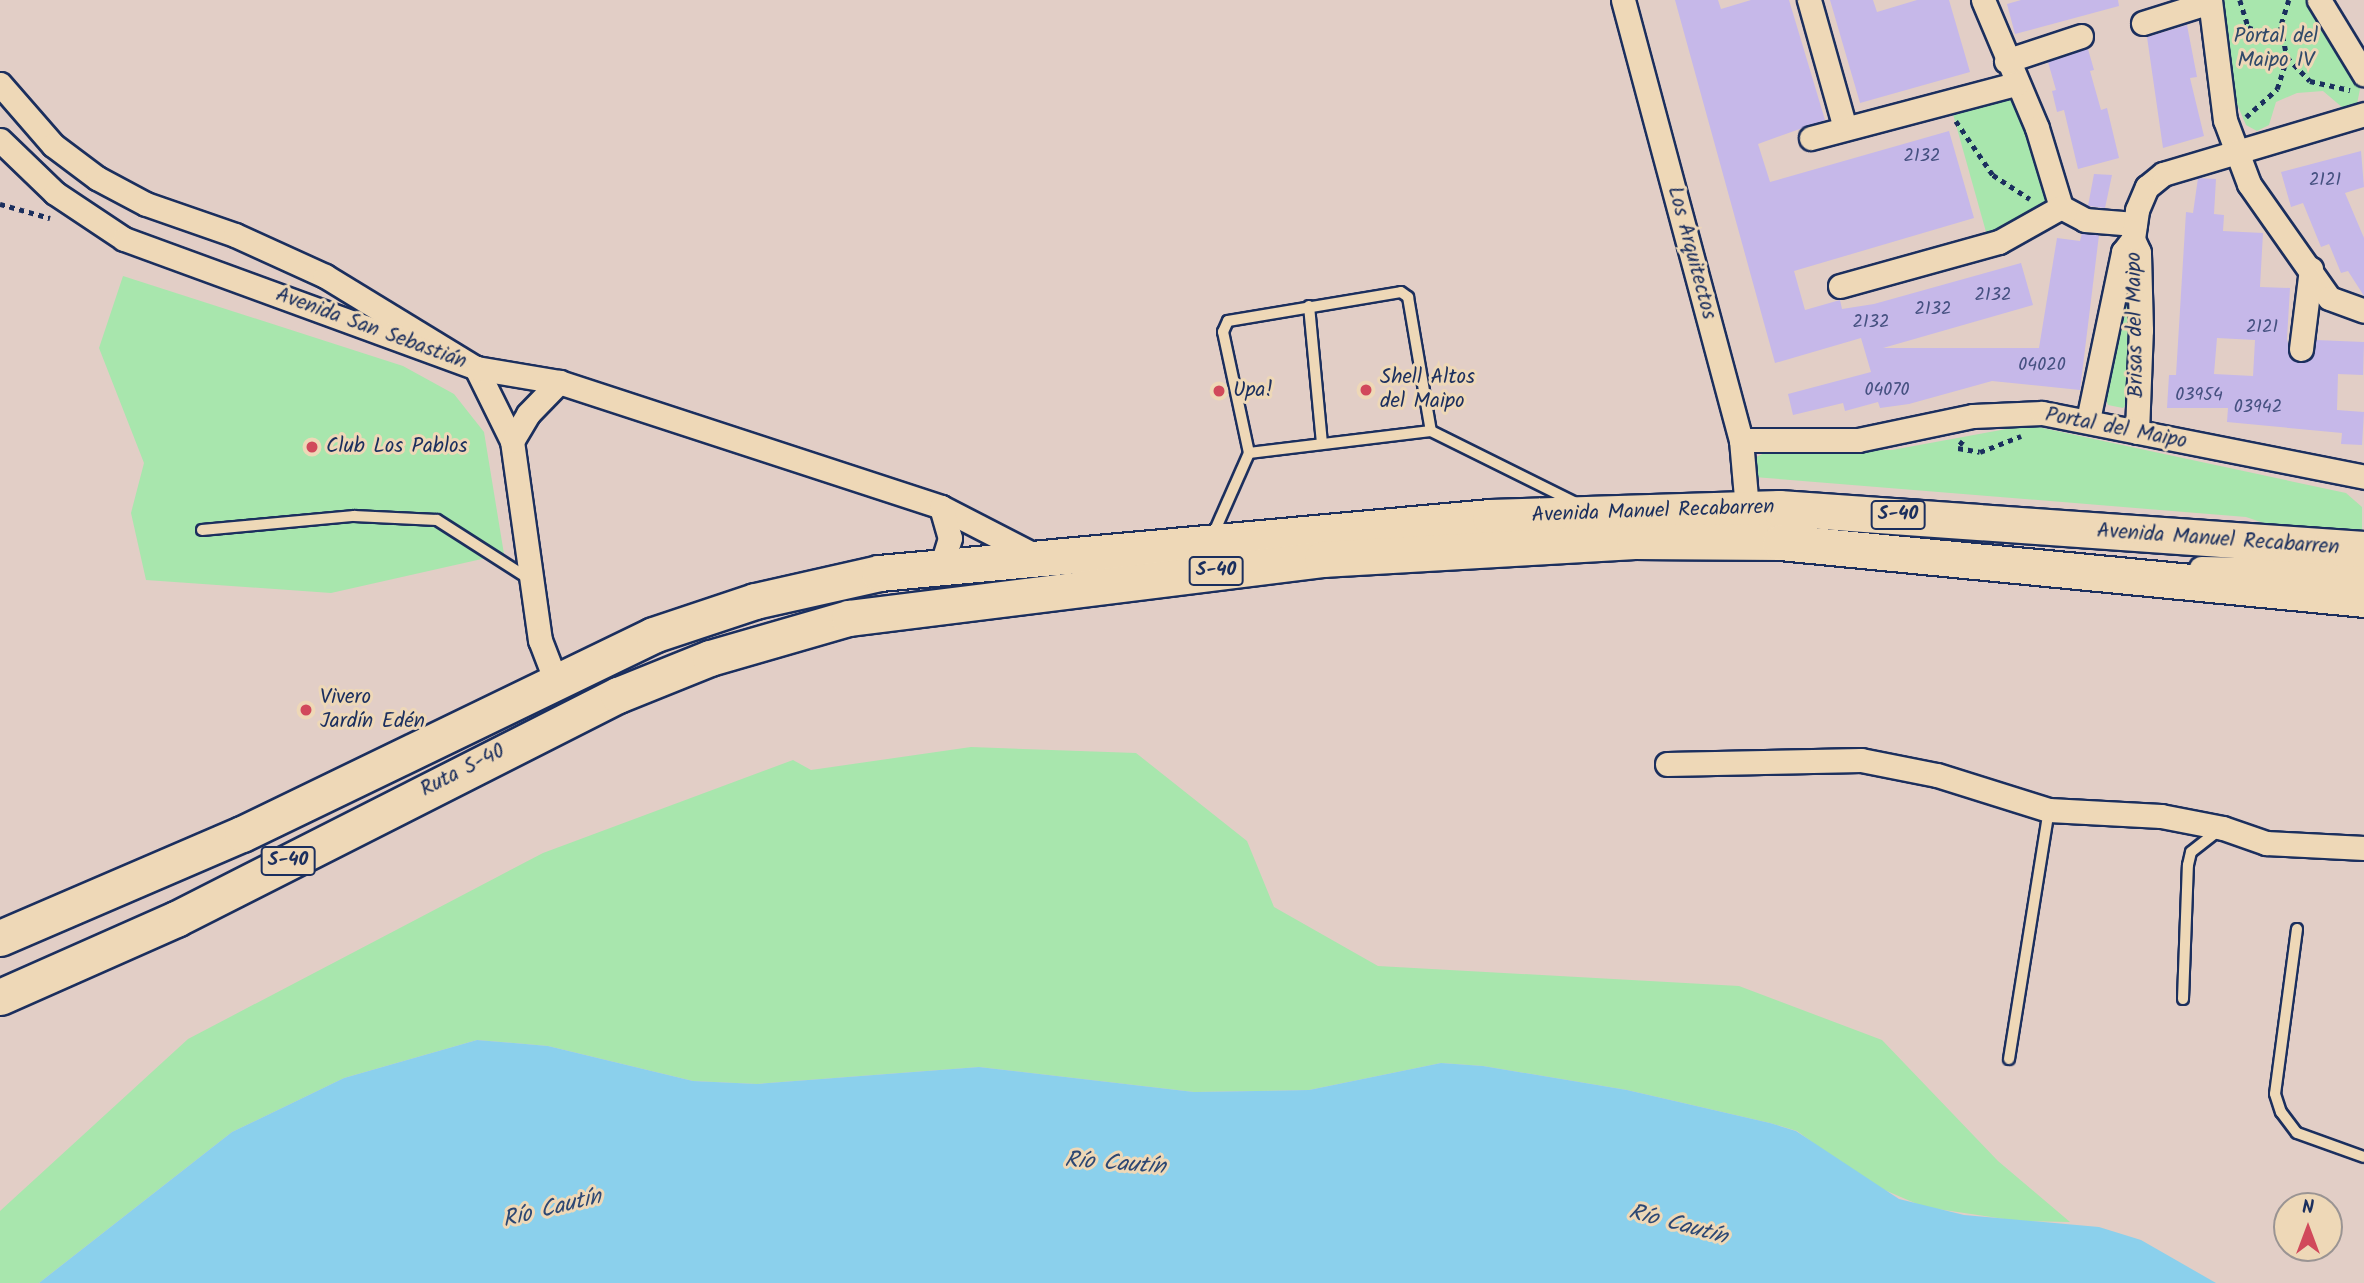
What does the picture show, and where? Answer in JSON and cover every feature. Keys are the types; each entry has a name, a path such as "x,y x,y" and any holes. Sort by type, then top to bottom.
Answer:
{"main road":[{"name":"Avenida Manuel Recabarren","path":"942,564 1210,540 1596,512 1747,509 2364,549"},
{"name":"Avenida Manuel Recabarren","path":"946,602 1322,559 1634,541 1780,542 2364,598"},
{"name":"Ruta S-40","path":"0,937 242,834 555,679 653,635 755,601 942,564"},
{"name":"Ruta S-40","path":"0,997 154,929 573,717 664,676 802,628 946,602"},
{"path":"555,679 573,717"}],"street":[{"name":"Los Arquitectos","path":"1623,0 1741,440 1747,509"},
{"path":"1809,0 1845,128"},
{"path":"1840,286 1999,242 2056,210 2017,84 1983,0"},
{"path":"2319,0 2363,80"},
{"path":"2143,23 2210,1 2227,128 2234,153 2249,184 2338,305 2364,311"},
{"path":"2006,61 2081,36"},
{"name":"Avenida San Sebastián","path":"0,84 38,131 97,178 146,204 325,276 476,368"},
{"path":"1811,138 2017,84"},
{"path":"2134,232 2153,180 2364,114"},
{"name":"Avenida San Sebastián","path":"0,140 55,193 124,239 476,368"},
{"name":"Brisas del Maipo","path":"2056,210 2134,232"},
{"name":"Brisas del Maipo","path":"2088,421 2123,252 2134,232"},
{"name":"Brisas del Maipo","path":"2134,232 2139,252 2141,330 2137,432"},
{"path":"2301,349 2311,269"},
{"path":"476,368 559,382 941,507 1035,556"},
{"path":"476,368 512,441 540,640 555,679"},
{"path":"512,441 528,414 559,382"},
{"name":"Portal del Maipo","path":"1741,440 1858,440 1973,416 2042,413 2364,477"},
{"path":"941,507 950,538 942,564"},
{"path":"2089,573 2178,567 2364,571"},
{"path":"1667,764 1861,760 1937,775 2049,810 2161,816 2223,828 2266,843 2364,848"}],"lane":[{"path":"1210,540 1249,453 1223,332 1228,321 1309,306 1405,293 1431,430"},
{"path":"1309,306 1322,443"},
{"path":"1249,453 1431,430 1596,512"},
{"path":"202,530 354,516 437,520 531,581"},
{"path":"2009,1059 2049,810"},
{"path":"2183,999 2188,865 2191,852 2223,828"},
{"path":"2297,929 2275,1094 2281,1112 2297,1133 2364,1157"}],"path":[{"path":"2240,0 2248,27 2282,40"},
{"path":"2290,0 2282,40 2287,57 2319,86 2363,80"},
{"path":"2227,128 2270,99 2287,57"},
{"path":"1954,115 1993,175 2056,210"}],"green space":[{"name":"Portal del Maipo IV","path":"2223,0 2309,0 2361,84 2357,104 2343,108 2323,91 2297,93 2276,102 2269,125 2257,131 2246,125 2234,97"},
{"path":"2007,94 2022,121 2048,203 1988,239 1951,107"},
{"name":"Club Los Pablos","path":"123,276 403,366 454,394 484,432 504,554 331,593 146,580 131,513 144,463 99,348"},
{"path":"2131,278 2128,403 2123,408 2108,405 2106,399"},
{"path":"2028,425 2346,493 2362,507 2362,530 2356,540 2302,536 2246,517 1754,477 1754,458 1769,451 1892,450"},
{"path":"971,747 1136,753 1247,841 1274,907 1378,966 1739,986 1882,1040 1998,1161 2070,1222 2018,1221 1924,1207 1866,1182 1797,1131 1627,1090 1483,1066 1441,1063 1309,1090 1194,1092 979,1067 757,1084 693,1081 548,1046 477,1040 344,1078 232,1132 39,1283 0,1283 0,1211 188,1039 543,853 793,760 811,770"}],"water":[{"name":"Río Cautín","path":"477,1040 548,1046 693,1081 757,1084 979,1067 1194,1092 1309,1090 1441,1063 1483,1066 1627,1090 1770,1123 1796,1131 1899,1199 1964,1215 2099,1227 2141,1240 2216,1283 39,1283 232,1132 344,1078"}],"building":[{"path":"1675,0 1718,0 1721,9 1751,0 1789,0 1825,120 1758,144 1770,182 1949,131 1974,218 1794,271 1805,310 1840,300 1842,309 1874,304 2021,263 2033,305 1883,348 2039,348 2057,238 2080,241 2082,233 2099,235 2080,390 1992,381 1909,404 1880,408 1878,402 1845,411 1843,403 1793,415 1788,394 1871,372 1861,338 1775,363"},
{"path":"1830,0 1873,0 1877,12 1917,0 1949,0 1970,72 1860,103"},
{"path":"2021,0 2118,0 2119,6 2015,34 2007,4"},
{"path":"2187,25 2197,77 2190,78 2204,136 2163,148 2147,37"},
{"path":"2088,49 2094,70 2090,71 2101,110 2107,108 2119,158 2078,169 2064,110 2057,112 2052,91 2056,90 2048,62"},
{"path":"2361,151 2364,187 2345,193 2364,238 2364,296 2348,271 2341,273 2329,244 2321,247 2303,203 2291,207 2281,172"},
{"path":"2094,174 2112,175 2105,208 2088,206"},
{"path":"2198,178 2216,179 2214,214 2224,215 2223,231 2263,233 2260,287 2290,288 2287,339 2292,360 2312,358 2316,340 2364,342 2363,375 2338,374 2337,410 2364,412 2362,445 2341,444 2342,433 2227,422 2228,408 2167,408 2169,375 2176,375 2186,212 2193,213","holes":["2217,338 2255,340 2253,376 2214,374"]}],"place":[{"name":"Shell Altos del Maipo","path":"1366,390"},
{"name":"Upa!","path":"1219,391"},
{"name":"Club Los Pablos","path":"312,447"},
{"name":"Vivero Jardín Edén","path":"306,710"}]}
